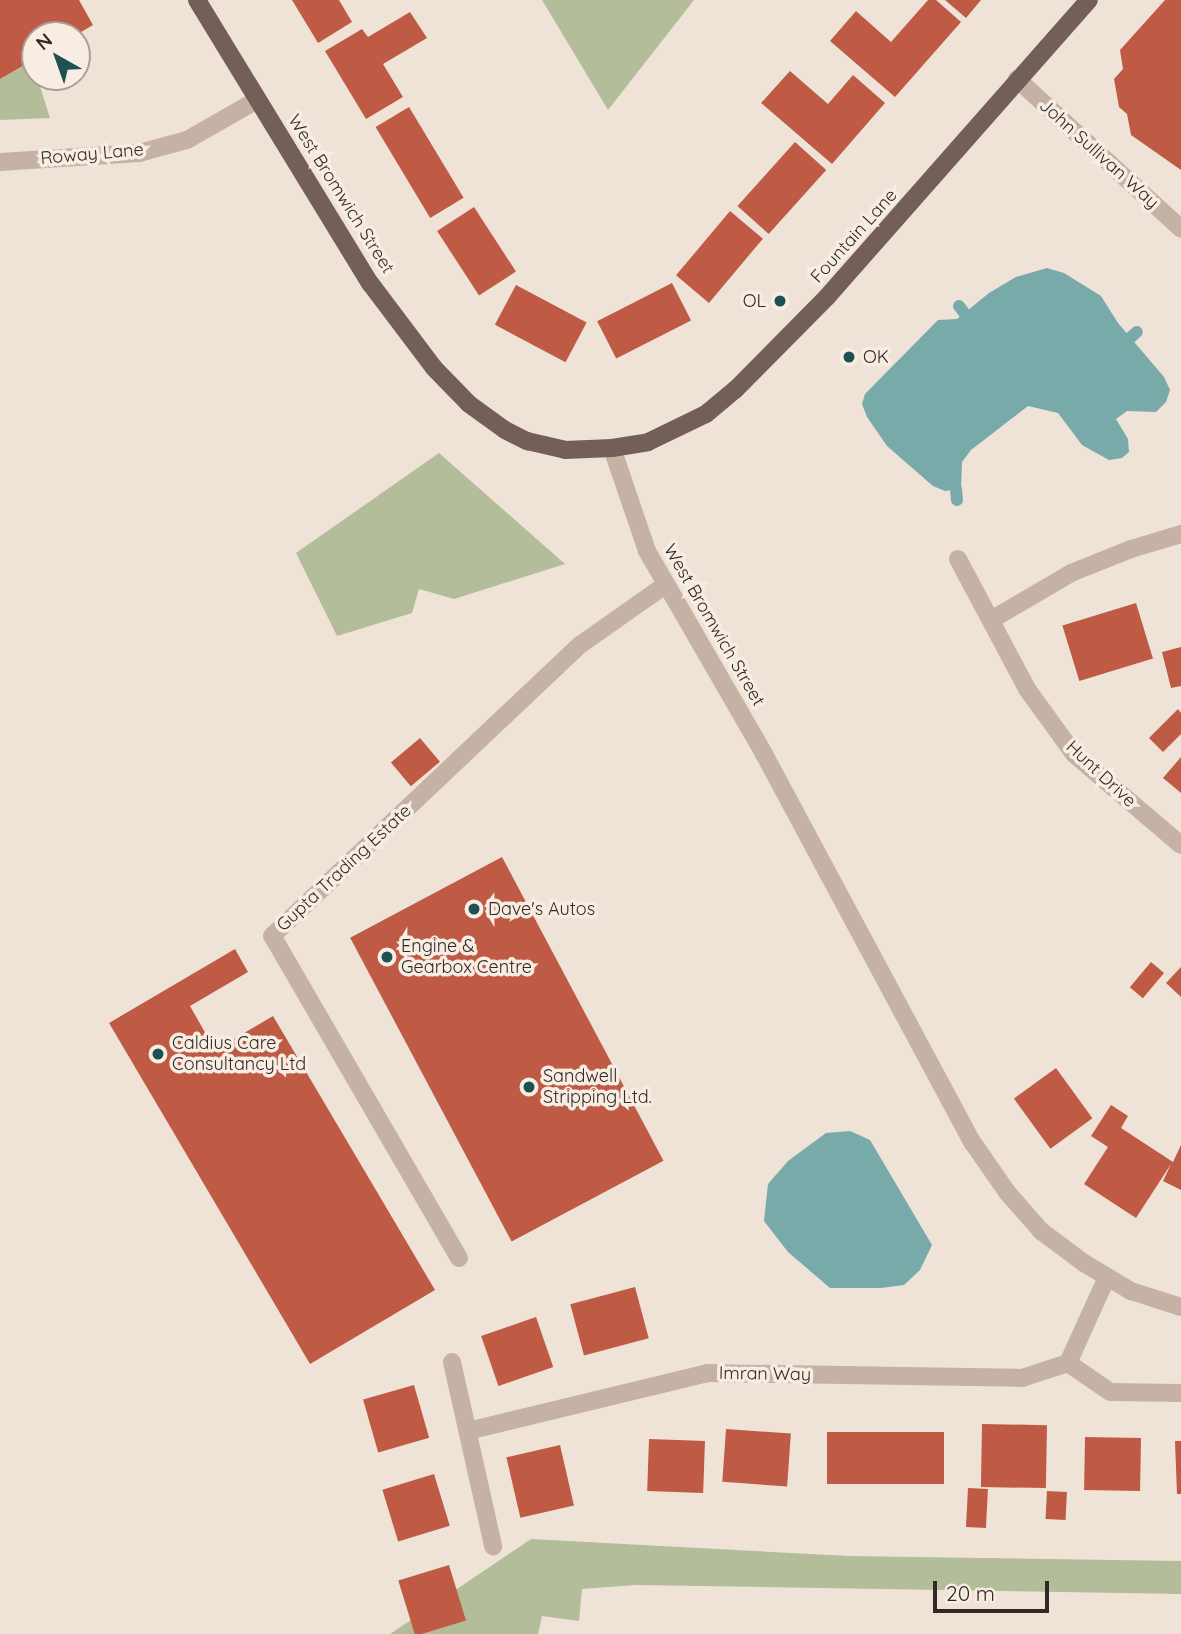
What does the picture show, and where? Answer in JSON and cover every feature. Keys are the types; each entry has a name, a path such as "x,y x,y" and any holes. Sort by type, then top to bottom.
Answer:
{"main road":[{"name":"West Bromwich Street","path":"197,0 370,283 434,368 487,417 527,441 565,450 612,448"},
{"name":"Fountain Lane","path":"612,448 648,442 677,430 706,414 735,390 827,297 1089,0"}],"street":[{"name":"John Sullivan Way","path":"1017,79 1181,229"},
{"name":"Roway Lane","path":"0,162 139,153 187,139 257,100"},
{"name":"West Bromwich Street","path":"612,448 640,536 665,585 764,754 973,1143 1007,1192 1041,1231 1107,1277 1140,1294 1181,1307"},
{"path":"991,620 1071,573 1131,549 1181,534"},
{"name":"Hunt Drive","path":"958,559 1027,689 1074,754 1181,845"},
{"name":"Gupta Trading Estate","path":"458,1258 272,936 580,645 665,585"},
{"path":"1107,1277 1068,1363 1110,1392 1181,1393"},
{"path":"452,1362 493,1546"},
{"name":"Imran Way","path":"468,1431 708,1373 1021,1378 1068,1363"}],"green space":[{"path":"542,0 694,0 608,110"},
{"path":"21,67 21,91 41,91 50,118 0,120 0,79"},
{"path":"439,453 565,564 454,599 419,589 412,613 337,636 296,553"},
{"path":"531,1539 848,1556 1181,1561 1181,1594 636,1585 582,1589 579,1621 542,1616 538,1634 390,1634"}],"water":[{"path":"1047,268 1064,273 1101,296 1118,323 1164,377 1170,390 1166,402 1156,412 1127,411 1116,419 1128,439 1129,452 1122,458 1109,460 1082,445 1058,413 1028,406 971,450 962,462 961,489 945,491 933,486 887,446 867,417 862,404 865,394 938,320 957,319 989,293 1016,277"},
{"path":"850,1131 870,1140 932,1245 920,1270 904,1285 830,1288 788,1252 764,1221 768,1184 788,1161 826,1133"}],"building":[{"path":"0,0 79,0 91,21 21,21 21,67 0,79"},
{"path":"292,0 339,0 352,22 318,43"},
{"path":"928,0 936,0 961,22 895,97 830,41 856,11 891,42"},
{"path":"945,0 981,0 966,18"},
{"path":"1165,0 1181,0 1181,170 1131,135 1127,114 1119,107 1114,79 1123,69 1120,50"},
{"path":"410,12 427,38 383,64 403,97 366,119 325,51 362,29 368,37"},
{"path":"790,71 828,104 853,75 885,103 832,164 761,103"},
{"path":"409,107 464,198 430,218 376,127"},
{"path":"795,142 826,170 769,234 737,206"},
{"path":"474,207 516,272 479,296 437,231"},
{"path":"730,211 763,239 709,303 676,275"},
{"path":"672,283 691,320 616,359 597,321"},
{"path":"516,285 587,323 566,362 495,325"},
{"path":"1136,603 1153,658 1079,681 1062,626"},
{"path":"1181,647 1181,686 1171,688 1162,652"},
{"path":"1178,709 1181,713 1181,734 1163,752 1149,738"},
{"path":"420,738 440,762 411,786 391,762"},
{"path":"1181,757 1181,793 1163,778"},
{"path":"502,857 663,1161 512,1241 350,938"},
{"path":"235,949 248,972 190,1006 215,1050 273,1016 435,1290 310,1364 109,1023"},
{"path":"1151,962 1164,973 1143,998 1130,987"},
{"path":"1181,967 1181,997 1166,983"},
{"path":"1056,1068 1092,1118 1050,1149 1014,1099"},
{"path":"1111,1105 1128,1116 1121,1128 1173,1162 1181,1145 1181,1190 1163,1181 1171,1164 1136,1218 1084,1184 1108,1147 1091,1136"},
{"path":"635,1287 649,1338 584,1356 570,1304"},
{"path":"536,1317 553,1367 498,1386 481,1336"},
{"path":"414,1385 429,1438 378,1452 363,1400"},
{"path":"982,1424 1047,1425 1046,1488 981,1487"},
{"path":"726,1429 791,1434 787,1486 722,1482"},
{"path":"827,1432 944,1432 944,1484 827,1484"},
{"path":"1085,1437 1141,1438 1140,1491 1084,1490"},
{"path":"649,1439 705,1441 703,1493 647,1491"},
{"path":"1175,1441 1181,1441 1181,1494 1177,1494"},
{"path":"560,1445 574,1505 520,1518 506,1457"},
{"path":"434,1474 450,1526 398,1541 382,1490"},
{"path":"968,1488 988,1489 986,1528 966,1527"},
{"path":"1047,1491 1067,1492 1066,1520 1046,1519"},
{"path":"449,1565 466,1620 415,1634 398,1580"}],"waterway":[{"path":"959,306 965,314"},
{"path":"1130,338 1137,332"},
{"path":"956,489 957,500"}],"place":[{"name":"OL","path":"780,301"},
{"name":"OK","path":"849,357"},
{"name":"Dave's Autos","path":"474,909"},
{"name":"Engine & Gearbox Centre","path":"387,957"},
{"name":"Caldius Care Consultancy Ltd","path":"158,1054"},
{"name":"Sandwell Stripping Ltd.","path":"529,1087"}]}
